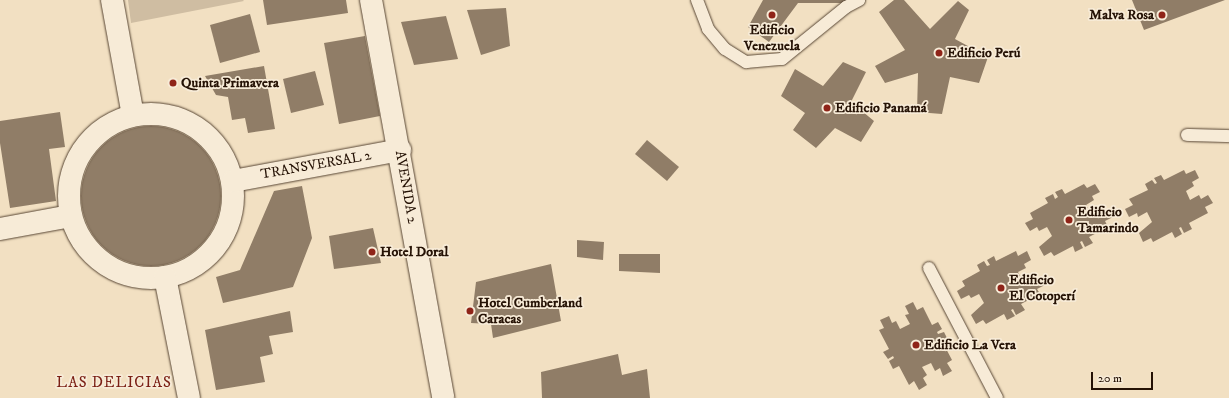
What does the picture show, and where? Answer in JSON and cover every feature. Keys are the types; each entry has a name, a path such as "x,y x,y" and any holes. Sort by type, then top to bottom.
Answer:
{"street":[{"path":"112,0 133,115"},
{"name":"AVENIDA 2","path":"371,0 400,150 443,398"},
{"path":"155,113 177,117 197,126 214,141 226,159 233,181 234,202 229,223 219,243 205,259 192,267 165,277 131,275 105,265 82,241 70,216 68,190 74,164 88,142 108,124 133,115 155,113"},
{"name":"TRANSVERSAL 2","path":"233,181 400,150"},
{"path":"0,229 70,216"},
{"path":"165,277 188,398"}],"lane":[{"path":"697,0 708,29 725,49 746,62 782,59 846,7 859,0"},
{"path":"1187,135 1229,136"},
{"path":"929,268 997,398"}],"shaded area":[{"path":"128,0 243,0 244,1 131,23"}],"building":[{"path":"263,0 346,0 348,13 267,25"},
{"name":"Edificio Venezuela","path":"763,0 848,0 848,3 798,3 769,42 748,27"},
{"name":"Edificio Perú","path":"894,0 904,0 930,29 958,1 969,10 955,39 988,57 979,83 950,77 942,114 917,112 918,73 885,83 875,66 905,50 879,12"},
{"name":"Malva Rosa","path":"1132,0 1225,0 1144,30"},
{"path":"506,8 510,46 481,55 467,10"},
{"path":"250,14 260,52 220,63 210,25"},
{"path":"446,16 458,59 414,65 401,22"},
{"path":"365,36 380,116 339,124 324,43"},
{"name":"Edificio Panamá","path":"843,62 866,72 851,102 874,121 861,142 835,128 816,148 793,130 805,113 781,96 795,69 823,86"},
{"path":"264,66 275,129 248,133 245,118 232,120 228,97 216,95 205,76"},
{"path":"315,71 324,105 291,113 283,79"},
{"path":"60,112 65,147 49,149 56,201 10,208 0,143 0,121"},
{"path":"158,126 178,131 190,137 201,146 210,157 216,169 220,182 220,210 216,223 210,235 201,246 190,255 178,261 165,265 144,266 124,261 112,255 101,246 92,235 82,210 81,189 86,169 92,157 101,146 112,137 137,127"},
{"path":"647,140 679,167 667,181 635,154"},
{"path":"1184,170 1186,174 1195,170 1199,178 1192,182 1194,186 1186,191 1190,200 1199,195 1201,199 1208,195 1213,203 1205,207 1208,213 1189,223 1192,229 1184,233 1181,227 1179,228 1182,234 1175,238 1172,232 1153,242 1151,238 1143,242 1139,233 1152,222 1147,212 1138,217 1137,213 1129,217 1125,209 1133,205 1129,199 1148,190 1145,184 1152,180 1155,184 1157,183 1154,178 1161,175 1164,180"},
{"name":"Edificio Tamarindo","path":"1084,184 1087,188 1095,184 1100,192 1092,196 1094,200 1086,205 1091,213 1099,209 1102,213 1109,209 1113,217 1105,221 1108,227 1089,237 1093,243 1085,247 1082,241 1080,242 1083,248 1075,252 1073,246 1054,256 1051,252 1044,256 1039,247 1052,236 1047,227 1039,231 1037,227 1030,231 1025,223 1033,219 1030,213 1048,203 1045,198 1053,194 1055,199 1058,197 1055,192 1062,189 1065,194"},
{"path":"302,186 312,238 293,287 223,303 216,277 240,270 274,191"},
{"path":"373,228 381,263 334,269 329,236"},
{"path":"577,240 604,242 603,260 577,257"},
{"name":"Edificio El Cotoperí","path":"1016,251 1018,256 1027,251 1031,260 1024,264 1026,268 1018,272 1023,281 1031,277 1033,280 1041,277 1045,285 1037,289 1040,294 1021,304 1025,310 1016,315 1013,309 1011,310 1015,316 1007,320 1004,314 986,324 983,320 976,324 971,315 984,303 979,294 971,298 969,295 961,299 957,291 965,286 962,281 980,271 977,265 984,261 987,266 990,265 987,260 994,256 996,261"},
{"path":"619,254 660,254 660,273 619,271"},
{"path":"551,264 561,321 493,338 491,324 471,323 476,282"},
{"name":"Edificio La Vera","path":"913,302 917,310 923,307 932,325 938,322 942,329 937,332 938,334 944,332 947,338 942,341 952,360 947,363 952,371 943,376 940,368 935,371 931,363 922,367 927,375 923,378 927,385 919,390 914,381 909,385 899,366 893,369 889,361 894,358 893,356 888,359 883,352 889,349 879,330 884,328 880,320 889,316 892,323 896,321 900,329 910,324 905,315 909,314 905,306"},
{"path":"290,311 293,332 269,336 273,354 260,357 265,382 216,390 205,330"},
{"path":"618,354 622,375 647,369 650,398 542,398 541,372"}],"place":[{"name":"Edificio Venezuela","path":"772,15"},
{"name":"Malva Rosa","path":"1162,15"},
{"name":"Edificio Perú","path":"939,53"},
{"name":"Quinta Primavera","path":"173,83"},
{"name":"Edificio Panamá","path":"827,108"},
{"name":"Edificio Tamarindo","path":"1069,220"},
{"name":"Hotel Doral","path":"372,252"},
{"name":"Edificio El Cotoperí","path":"1001,288"},
{"name":"Hotel Cumberland Caracas","path":"470,311"},
{"name":"Edificio La Vera","path":"916,345"}],"district":[{"name":"LAS DELICIAS","path":"114,383"}]}
